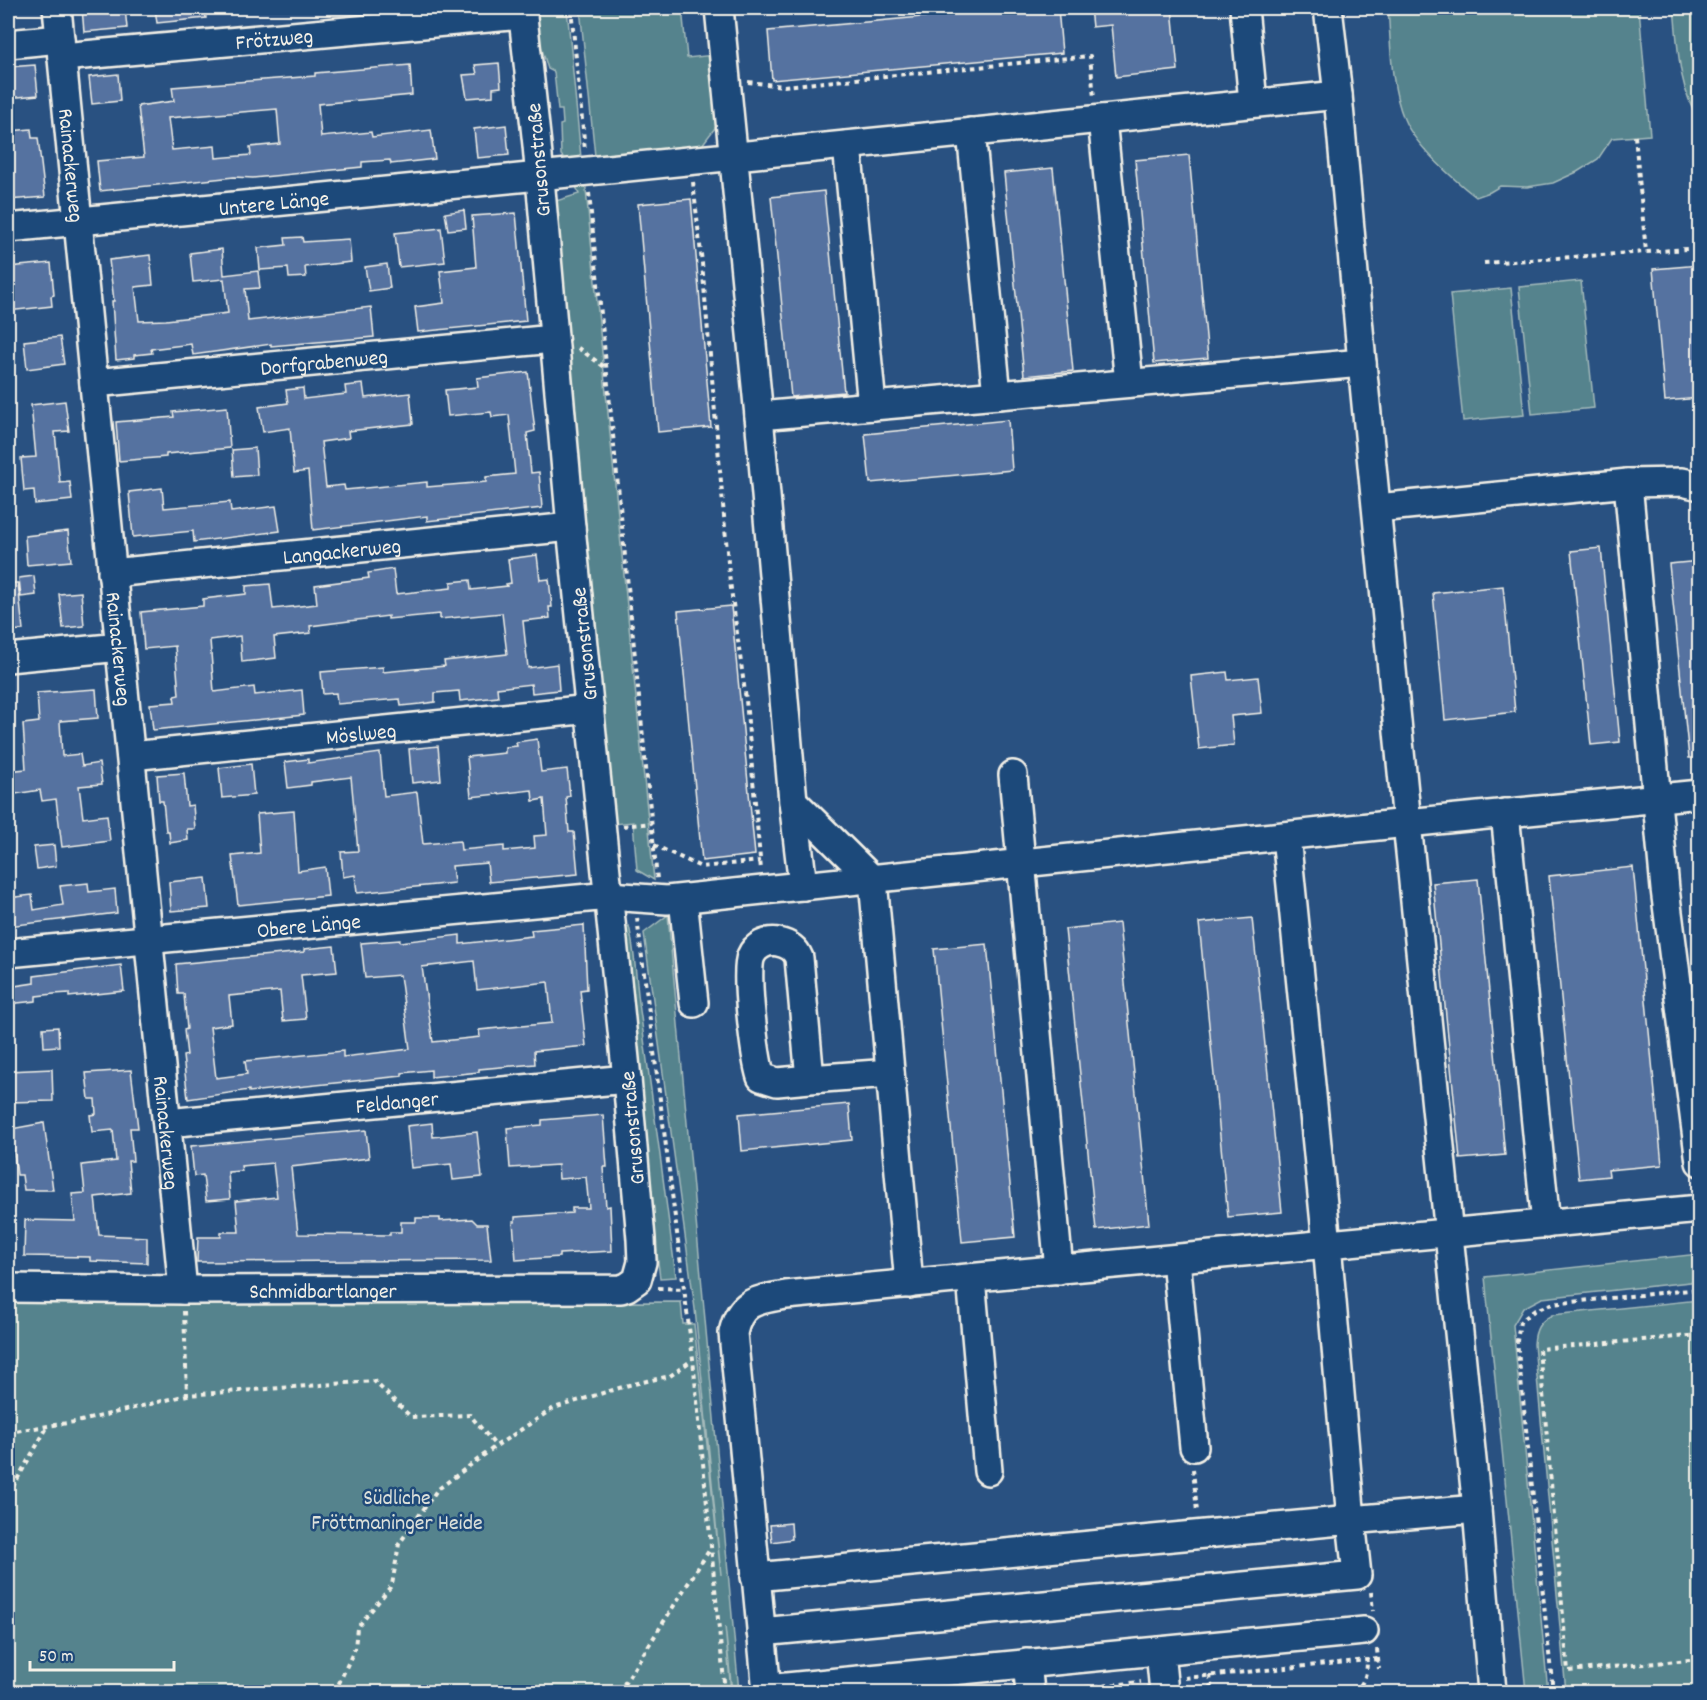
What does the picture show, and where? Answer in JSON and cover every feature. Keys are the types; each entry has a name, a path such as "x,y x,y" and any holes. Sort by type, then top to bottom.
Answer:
{"street":[{"name":"Rainackerweg","path":"57,8 183,1290"},
{"path":"719,8 759,416 793,801 803,886"},
{"path":"1244,8 1253,102"},
{"path":"1328,8 1407,823 1477,1509 1492,1692"},
{"name":"Frötzweg","path":"8,44 61,48 523,11"},
{"name":"Grusonstraße","path":"523,11 571,527 627,1079 641,1239 642,1262 637,1280"},
{"name":"Untere Länge","path":"8,228 1338,95"},
{"path":"1099,119 1129,383"},
{"path":"971,132 997,395"},
{"path":"847,145 872,406"},
{"name":"Dorfgrabenweg","path":"94,383 554,339"},
{"path":"759,416 1362,363"},
{"path":"1377,508 1628,483 1682,482 1700,486"},
{"path":"1628,483 1666,901 1700,1162"},
{"name":"Langackerweg","path":"112,573 571,527"},
{"path":"8,658 120,647"},
{"name":"Möslweg","path":"130,756 590,709"},
{"path":"1013,775 1059,1270"},
{"name":"Obere Länge","path":"8,953 609,896 667,900 1700,794"},
{"path":"793,801 873,880 909,1284"},
{"path":"1505,813 1546,1224"},
{"path":"761,1632 1357,1575 1286,836"},
{"path":"683,898 694,1003"},
{"path":"810,1079 799,958 796,951 786,944 772,941 764,943 751,955 748,978 760,1077 777,1082 890,1073"},
{"name":"Feldanger","path":"167,1123 627,1079"},
{"path":"1371,1631 767,1691 733,1334 736,1318 747,1306 759,1300 786,1295 1700,1209"},
{"path":"1176,1258 1194,1447"},
{"path":"971,1278 988,1471"},
{"name":"Schmidbartlanger","path":"8,1282 183,1290 621,1289 637,1280"},
{"path":"755,1577 1477,1509"},
{"path":"1160,1651 1164,1686"},
{"path":"1027,1664 1038,1692"}],"path":[{"path":"571,8 654,844 701,867 760,861"},
{"path":"726,80 784,86 1090,56 1099,119"},
{"path":"1635,136 1646,252"},
{"path":"690,161 703,273 729,574 746,700 762,891"},
{"path":"1485,263 1700,248"},
{"path":"554,339 566,339 607,369"},
{"path":"602,828 652,823"},
{"path":"636,898 639,940 676,1213 693,1359 725,1692"},
{"path":"1553,1692 1517,1341 1520,1322 1535,1310 1552,1304 1700,1289"},
{"path":"183,1290 187,1395"},
{"path":"1700,1335 1539,1349 1568,1671 1700,1659"},
{"path":"335,1692 355,1648 357,1628 392,1585 399,1544 437,1490 496,1446 554,1408 628,1385 670,1376 693,1359"},
{"path":"8,1432 81,1421 187,1395 374,1381 411,1417 470,1415 496,1446"},
{"path":"8,1495 48,1426"},
{"path":"619,1692 711,1547"},
{"path":"1371,1590 1371,1631 1379,1669"},
{"path":"1038,1692 1164,1686 1210,1675 1378,1659"},
{"path":"1210,1675 1212,1692"}],"green space":[{"path":"535,8 567,8 581,158 578,160 567,161 561,155 562,110 558,110 554,72 548,69 537,33"},
{"path":"580,8 682,8 687,58 714,55 721,120 702,145 595,156"},
{"path":"1388,8 1639,8 1650,135 1612,138 1598,159 1553,183 1527,187 1500,186 1476,197 1425,150 1404,119 1396,92"},
{"path":"1674,8 1699,8 1699,120 1683,80"},
{"path":"585,180 654,880 637,870 633,822 613,824 556,214 556,201 579,194 574,181"},
{"path":"1581,281 1594,408 1532,414 1519,287"},
{"path":"1511,288 1524,415 1463,421 1450,294"},
{"name":"Südliche Fröttmaninger Heide","path":"668,915 739,1692 732,1692 725,1626 731,1692 8,1692 8,1303 681,1302 683,1324 694,1324 721,1575 695,1309 644,933"},
{"path":"629,926 676,1277 660,1278 639,1112 625,927"},
{"path":"1699,1254 1699,1281 1542,1298 1523,1308 1513,1325 1548,1692 1526,1692 1485,1277"},
{"path":"1699,1300 1699,1692 1566,1692 1534,1344 1535,1334 1541,1323 1552,1315"}],"building":[{"path":"82,8 125,8 127,28 84,32"},
{"path":"155,8 205,8 206,18 157,23"},
{"path":"1020,8 1058,8 1062,53 772,80 768,31"},
{"path":"1090,8 1172,8 1178,70 1116,77 1111,25 1092,27"},
{"path":"499,63 501,87 493,88 493,96 467,98 463,75 477,74 475,65"},
{"path":"35,65 38,95 8,98 8,67"},
{"path":"410,65 412,95 318,104 321,137 371,132 372,137 431,130 435,159 391,164 390,160 362,162 362,167 100,191 97,161 144,157 138,106 174,101 172,87 315,76 315,73","holes":["277,109 280,144 250,147 251,155 216,158 215,146 172,150 168,118"]},
{"path":"118,74 120,101 92,104 89,77"},
{"path":"506,125 509,155 477,158 474,129"},
{"path":"31,129 32,138 38,138 45,197 8,200 8,168 13,168 10,131"},
{"path":"1189,155 1208,358 1154,363 1135,160"},
{"path":"1053,168 1073,371 1024,376 1004,173"},
{"path":"824,191 844,392 791,397 771,197"},
{"path":"691,199 711,427 658,432 638,204"},
{"path":"464,210 466,228 448,230 445,213"},
{"path":"516,213 526,321 418,332 415,307 444,303 440,271 476,267 472,216"},
{"path":"441,228 445,262 399,267 395,233"},
{"path":"302,237 303,242 349,239 351,262 305,267 306,277 289,278 288,268 260,270 258,248 286,245 285,238"},
{"path":"222,249 224,275 258,271 260,288 245,289 248,321 371,307 374,337 271,346 271,344 193,355 191,344 151,349 152,353 116,360 112,301 114,301 109,260 150,255 153,285 135,287 139,321 166,320 228,313 224,279 193,282 190,253"},
{"path":"51,263 54,295 51,296 52,306 8,311 8,267"},
{"path":"387,264 390,288 369,291 365,267"},
{"path":"1700,265 1700,398 1665,401 1653,269"},
{"path":"60,337 64,364 27,369 24,341"},
{"path":"528,372 535,431 527,433 531,473 539,472 542,508 427,521 427,516 313,530 308,471 294,473 290,428 263,432 259,407 288,403 286,390 303,388 304,399 346,394 345,386 363,384 365,398 410,393 413,424 348,431 349,438 321,442 326,487 344,485 345,490 427,482 427,487 486,482 486,477 515,474 509,415 492,417 491,412 448,416 445,390 478,387 477,378"},
{"path":"65,401 69,431 55,432 60,483 70,482 72,500 35,504 34,490 24,491 21,458 36,457 31,405"},
{"path":"227,407 230,448 119,461 116,422 174,417 173,412"},
{"path":"1008,420 1012,470 870,483 865,434"},
{"path":"255,448 257,475 234,477 232,450"},
{"path":"162,488 164,508 230,502 231,512 276,506 280,531 194,542 193,531 133,537 129,492"},
{"path":"68,531 71,561 27,565 25,536"},
{"path":"1601,548 1620,742 1591,745 1571,551"},
{"path":"537,555 540,580 549,579 552,607 549,607 550,618 523,621 528,668 557,664 559,690 532,693 531,684 497,688 498,697 460,701 459,691 435,693 435,702 420,704 401,706 400,699 337,704 336,693 323,694 321,672 383,667 383,672 445,666 444,661 507,654 502,613 440,619 440,614 388,619 388,616 310,626 311,633 274,637 276,658 242,662 240,636 210,640 214,692 254,687 255,695 302,690 304,715 153,730 150,704 175,702 174,696 179,695 175,646 144,649 141,612 203,606 203,599 246,594 246,586 270,584 273,609 317,604 315,585 369,578 368,573 393,569 396,594 451,588 451,582 470,580 471,590 507,586 506,584 511,583 508,559"},
{"path":"1700,561 1700,758 1689,758 1669,564"},
{"path":"34,576 36,595 21,597 19,578"},
{"path":"8,583 18,583 23,630 8,631"},
{"path":"1503,586 1515,712 1445,720 1433,593"},
{"path":"81,592 84,626 63,628 59,594"},
{"path":"731,606 755,855 702,861 678,611"},
{"path":"1227,672 1228,680 1258,677 1262,713 1231,716 1234,745 1199,749 1191,676"},
{"path":"96,689 98,718 60,721 62,756 80,754 82,766 99,763 102,784 79,786 83,818 107,815 110,841 62,847 56,799 42,801 40,790 8,795 8,771 26,769 23,724 39,722 37,693"},
{"path":"537,739 541,772 567,769 570,796 566,797 569,832 574,832 578,874 489,882 487,863 452,866 454,883 357,893 355,875 343,877 341,852 358,851 351,777 311,782 311,785 288,788 285,762 308,759 308,763 380,753 384,796 417,792 423,844 460,841 461,850 504,846 504,851 535,848 534,836 547,835 544,799 533,801 532,790 471,797 467,757 505,753 505,747 517,746 516,742"},
{"path":"438,746 441,780 412,783 409,749"},
{"path":"251,764 254,795 222,798 219,768"},
{"path":"184,773 187,806 193,805 195,829 187,829 188,840 170,843 169,831 166,831 163,801 159,801 157,775"},
{"path":"294,811 298,871 325,867 328,896 238,905 232,856 260,853 257,814"},
{"path":"54,845 56,866 37,869 34,847"},
{"path":"1633,867 1662,1165 1608,1170 1609,1176 1579,1179 1549,876"},
{"path":"206,878 209,908 171,911 169,882"},
{"path":"1478,879 1505,1155 1460,1159 1433,883"},
{"path":"88,883 89,892 115,889 117,913 8,926 8,898 32,895 34,910 63,905 60,886"},
{"path":"1252,918 1282,1212 1228,1217 1199,923"},
{"path":"1119,923 1149,1224 1096,1230 1065,929"},
{"path":"584,925 587,989 580,990 586,1046 534,1051 535,1064 479,1069 479,1072 431,1077 431,1070 402,1073 402,1076 249,1092 249,1090 188,1099 183,1056 187,1055 184,994 178,994 176,964 304,952 304,949 334,946 337,972 301,975 306,1019 283,1021 280,991 229,996 232,1024 210,1027 216,1078 247,1074 245,1061 343,1051 343,1057 410,1049 400,975 365,978 361,943 400,940 400,942 460,935 460,944 532,936 531,930","holes":["474,961 477,990 548,982 552,1023 479,1030 480,1037 433,1042 422,967"]},
{"path":"987,944 1015,1237 962,1242 934,949"},
{"path":"121,965 124,991 69,997 69,993 36,996 36,1001 8,1004 8,987 34,983 34,976"},
{"path":"58,1027 59,1046 44,1047 43,1028"},
{"path":"52,1069 53,1101 9,1102 8,1071"},
{"path":"131,1070 138,1128 130,1128 133,1161 128,1161 131,1193 95,1197 99,1235 147,1237 147,1263 90,1261 90,1257 24,1256 25,1220 75,1221 72,1194 85,1193 82,1165 116,1161 113,1130 92,1132 90,1115 96,1114 95,1099 89,1099 86,1073"},
{"path":"849,1104 852,1140 742,1151 739,1114"},
{"path":"603,1115 607,1167 603,1167 606,1207 610,1206 612,1251 559,1254 559,1257 516,1260 513,1222 515,1222 515,1217 572,1213 572,1208 589,1208 586,1177 559,1179 558,1165 510,1168 507,1128 542,1125 542,1120"},
{"path":"44,1123 53,1190 24,1190 22,1175 17,1175 11,1129"},
{"path":"432,1123 433,1137 477,1132 482,1177 453,1180 451,1164 411,1168 407,1126"},
{"path":"366,1130 369,1158 291,1167 298,1234 390,1235 390,1232 401,1232 401,1222 416,1222 416,1218 440,1218 440,1221 472,1219 477,1224 487,1224 491,1260 197,1262 198,1237 221,1237 221,1232 239,1232 236,1201 277,1197 273,1163 241,1166 242,1171 228,1172 230,1199 206,1201 203,1175 194,1176 191,1146"},
{"path":"791,1523 792,1539 772,1542 770,1525"}]}
